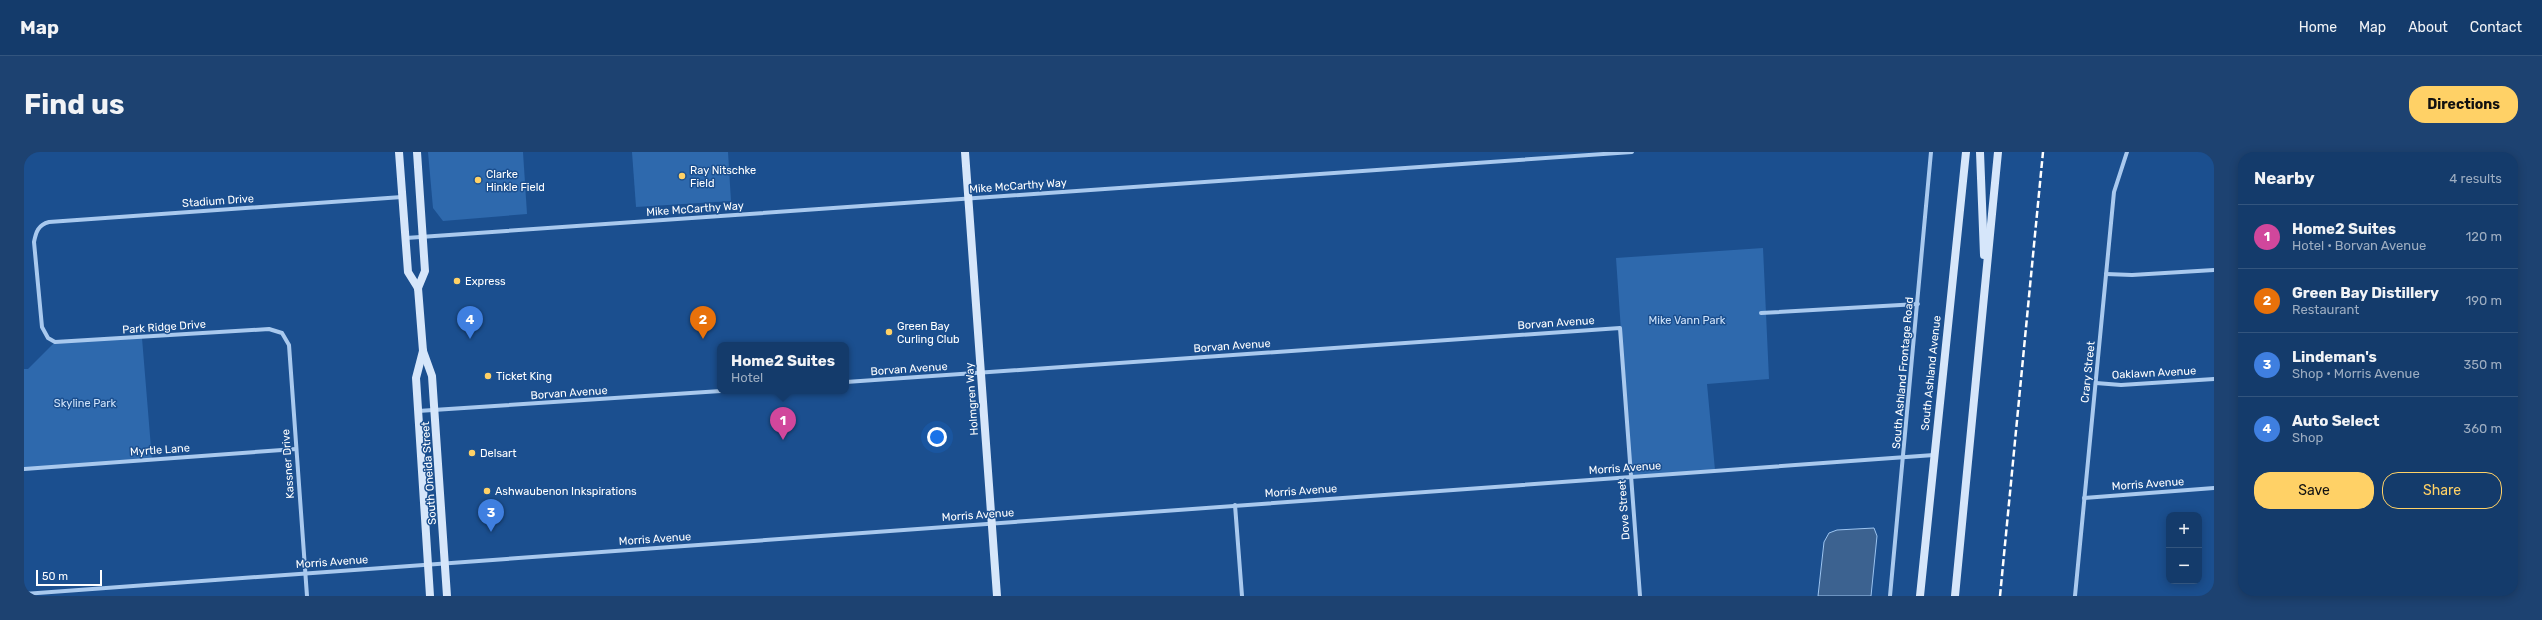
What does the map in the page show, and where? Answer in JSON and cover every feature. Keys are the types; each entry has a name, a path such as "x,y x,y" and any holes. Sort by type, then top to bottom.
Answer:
{"street":[{"name":"South Oneida Street","path":"399,152 408,272 418,288"},
{"name":"South Oneida Street","path":"417,152 425,271 418,288 423,351 432,376 436,411 447,596"},
{"name":"Holmgren Way","path":"965,152 997,596"},
{"name":"Mike McCarthy Way","path":"406,238 1632,152"},
{"name":"South Ashland Frontage Road","path":"1890,596 1931,152"},
{"name":"South Ashland Avenue","path":"1920,596 1966,152"},
{"path":"1980,152 1986,283"},
{"path":"1955,596 1998,152"},
{"name":"Crary Street","path":"2075,596 2114,192 2127,152"},
{"name":"Stadium Drive","path":"48,338 42,328 34,242 38,228 49,222 402,197"},
{"path":"2106,274 2132,275 2214,270"},
{"path":"1761,313 1918,304"},
{"name":"Borvan Avenue","path":"849,382 1620,328"},
{"name":"Dove Street","path":"1620,328 1640,596"},
{"name":"Park Ridge Drive","path":"48,338 60,342 269,329 282,333"},
{"name":"Kassner Drive","path":"282,333 289,345 307,596"},
{"name":"South Oneida Street","path":"423,351 416,378 430,596"},
{"name":"Oaklawn Avenue","path":"2096,383 2121,385 2214,378"},
{"name":"Borvan Avenue","path":"418,411 717,391"},
{"name":"Myrtle Lane","path":"24,469 296,450"},
{"name":"Morris Avenue","path":"24,594 1934,455"},
{"name":"Morris Avenue","path":"2084,498 2214,488"},
{"path":"1235,505 1242,596"}],"green space":[{"name":"Clarke Hinkle Field","path":"428,152 523,152 527,214 443,221 433,208"},
{"name":"Ray Nitschke Field","path":"632,152 728,152 731,201 636,207"},
{"name":"Mike Vann Park","path":"1763,248 1769,379 1707,384 1715,470 1631,476 1616,258"},
{"name":"Skyline Park","path":"142,338 152,460 24,469 24,369 28,369 55,342"}],"shaded area":[{"path":"1874,528 1877,536 1871,596 1818,596 1824,542 1829,533 1837,530"}],"railway":[{"path":"2000,596 2043,152"}],"place":[{"name":"Ray Nitschke Field","path":"682,176"},
{"name":"Clarke Hinkle Field","path":"478,180"},
{"name":"Express","path":"457,281"},
{"name":"Green Bay Curling Club","path":"889,332"},
{"name":"Auto Select","path":"470,339"},
{"name":"Green Bay Distillery","path":"703,339"},
{"name":"Ticket King","path":"488,376"},
{"name":"Home2 Suites","path":"783,440"},
{"name":"Delsart","path":"472,453"},
{"name":"Ashwaubenon Inkspirations","path":"487,491"},
{"name":"Lindeman's","path":"491,532"}]}
